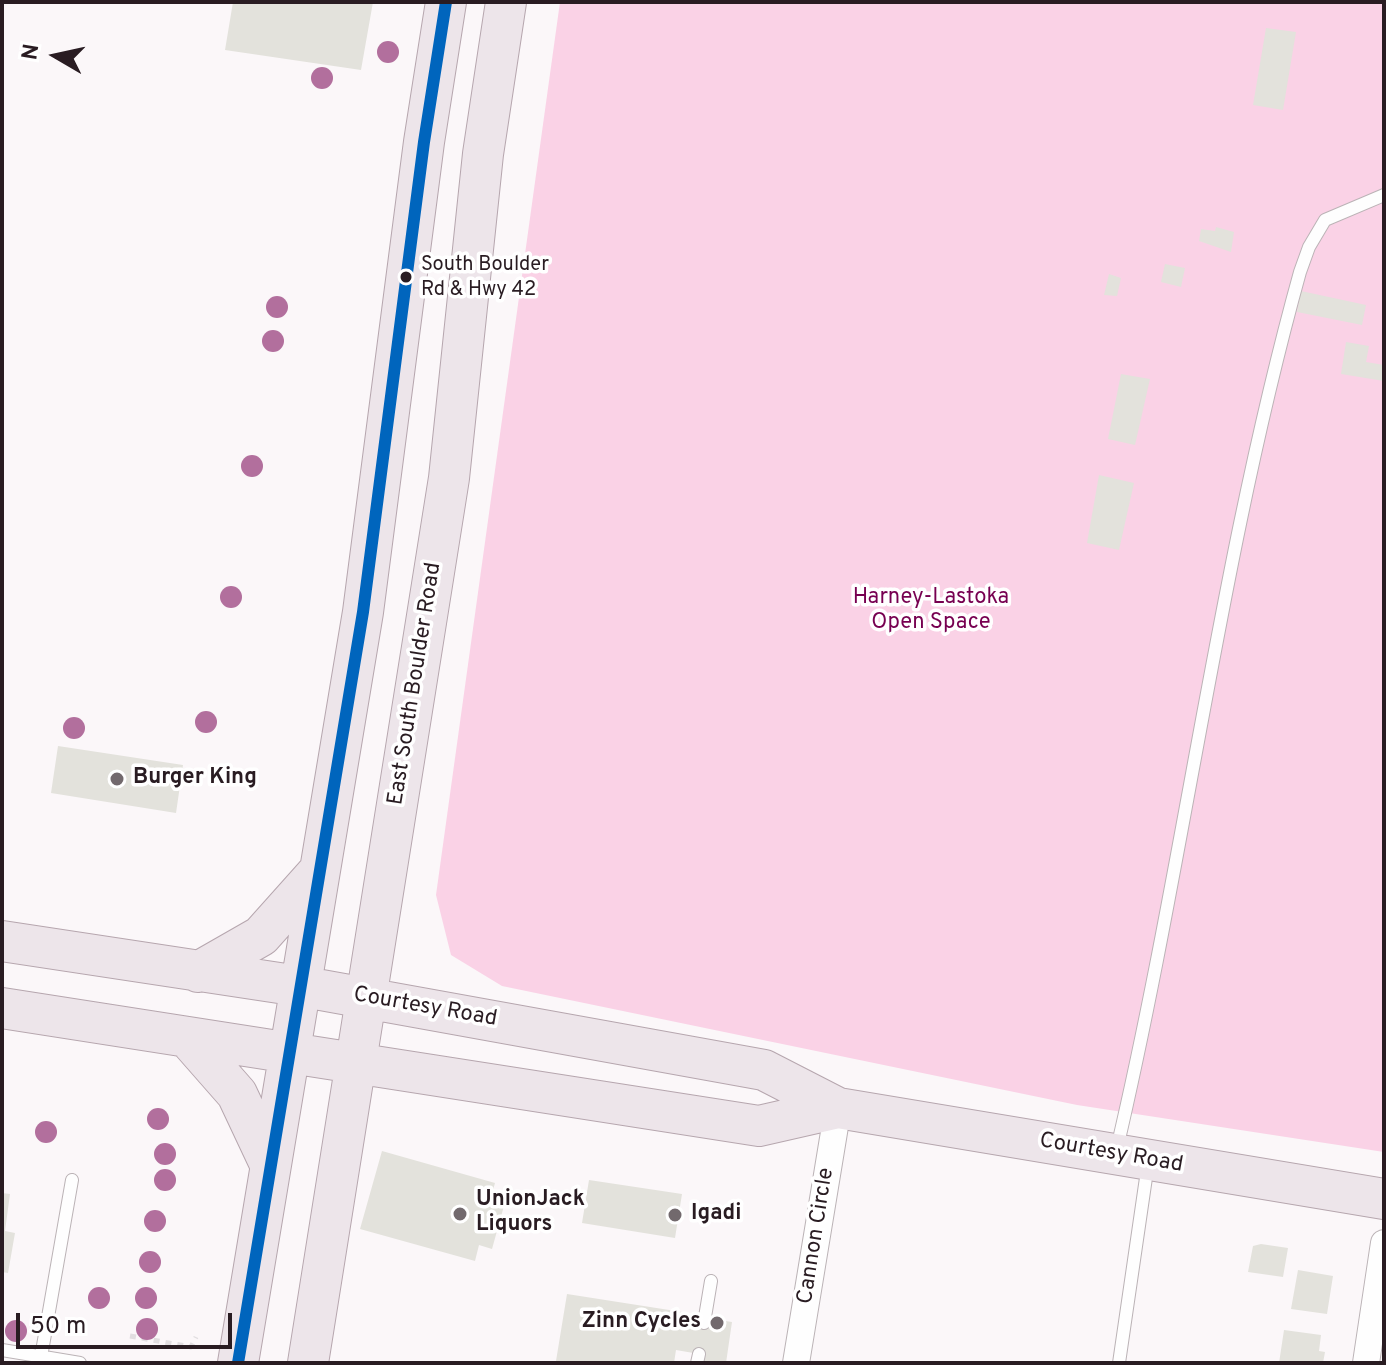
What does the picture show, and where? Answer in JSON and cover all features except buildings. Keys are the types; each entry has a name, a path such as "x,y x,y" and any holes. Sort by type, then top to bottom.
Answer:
{"main road":[{"path":"238,1363 269,1162 363,612 424,142 446,2"},
{"name":"East South Boulder Road","path":"308,1363 449,478 483,154 506,2"},
{"path":"198,972 261,936 320,870"},
{"name":"Courtesy Road","path":"2,941 364,997 764,1070 838,1108 1384,1199"},
{"name":"Courtesy Road","path":"2,1008 759,1126 838,1108"},
{"path":"187,1037 237,1094 269,1162"}],"street":[{"name":"Cannon Circle","path":"796,1363 838,1108"},
{"path":"1366,1363 1384,1243"}],"lane":[{"path":"1119,1363 1143,1039 1254,449 1309,247 1325,220 1384,195"},
{"path":"41,1357 72,1180"},
{"path":"704,1323 711,1281"},
{"path":"2,1350 80,1363"}],"path":[{"path":"130,1336 191,1347 196,1337"}],"green space":[{"name":"Harney-Lastoka Open Space","path":"560,2 1384,2 1384,1152 1077,1105 502,986 451,955 436,895"}],"transit line":[{"path":"238,1363 363,612 424,142 446,2"}],"place":[{"name":"South Boulder Rd & Hwy 42","path":"406,277"},
{"name":"Burger King","path":"117,779"},
{"name":"UnionJack Liquors","path":"460,1214"},
{"name":"Igadi","path":"675,1215"},
{"name":"Zinn Cycles","path":"717,1323"}]}
